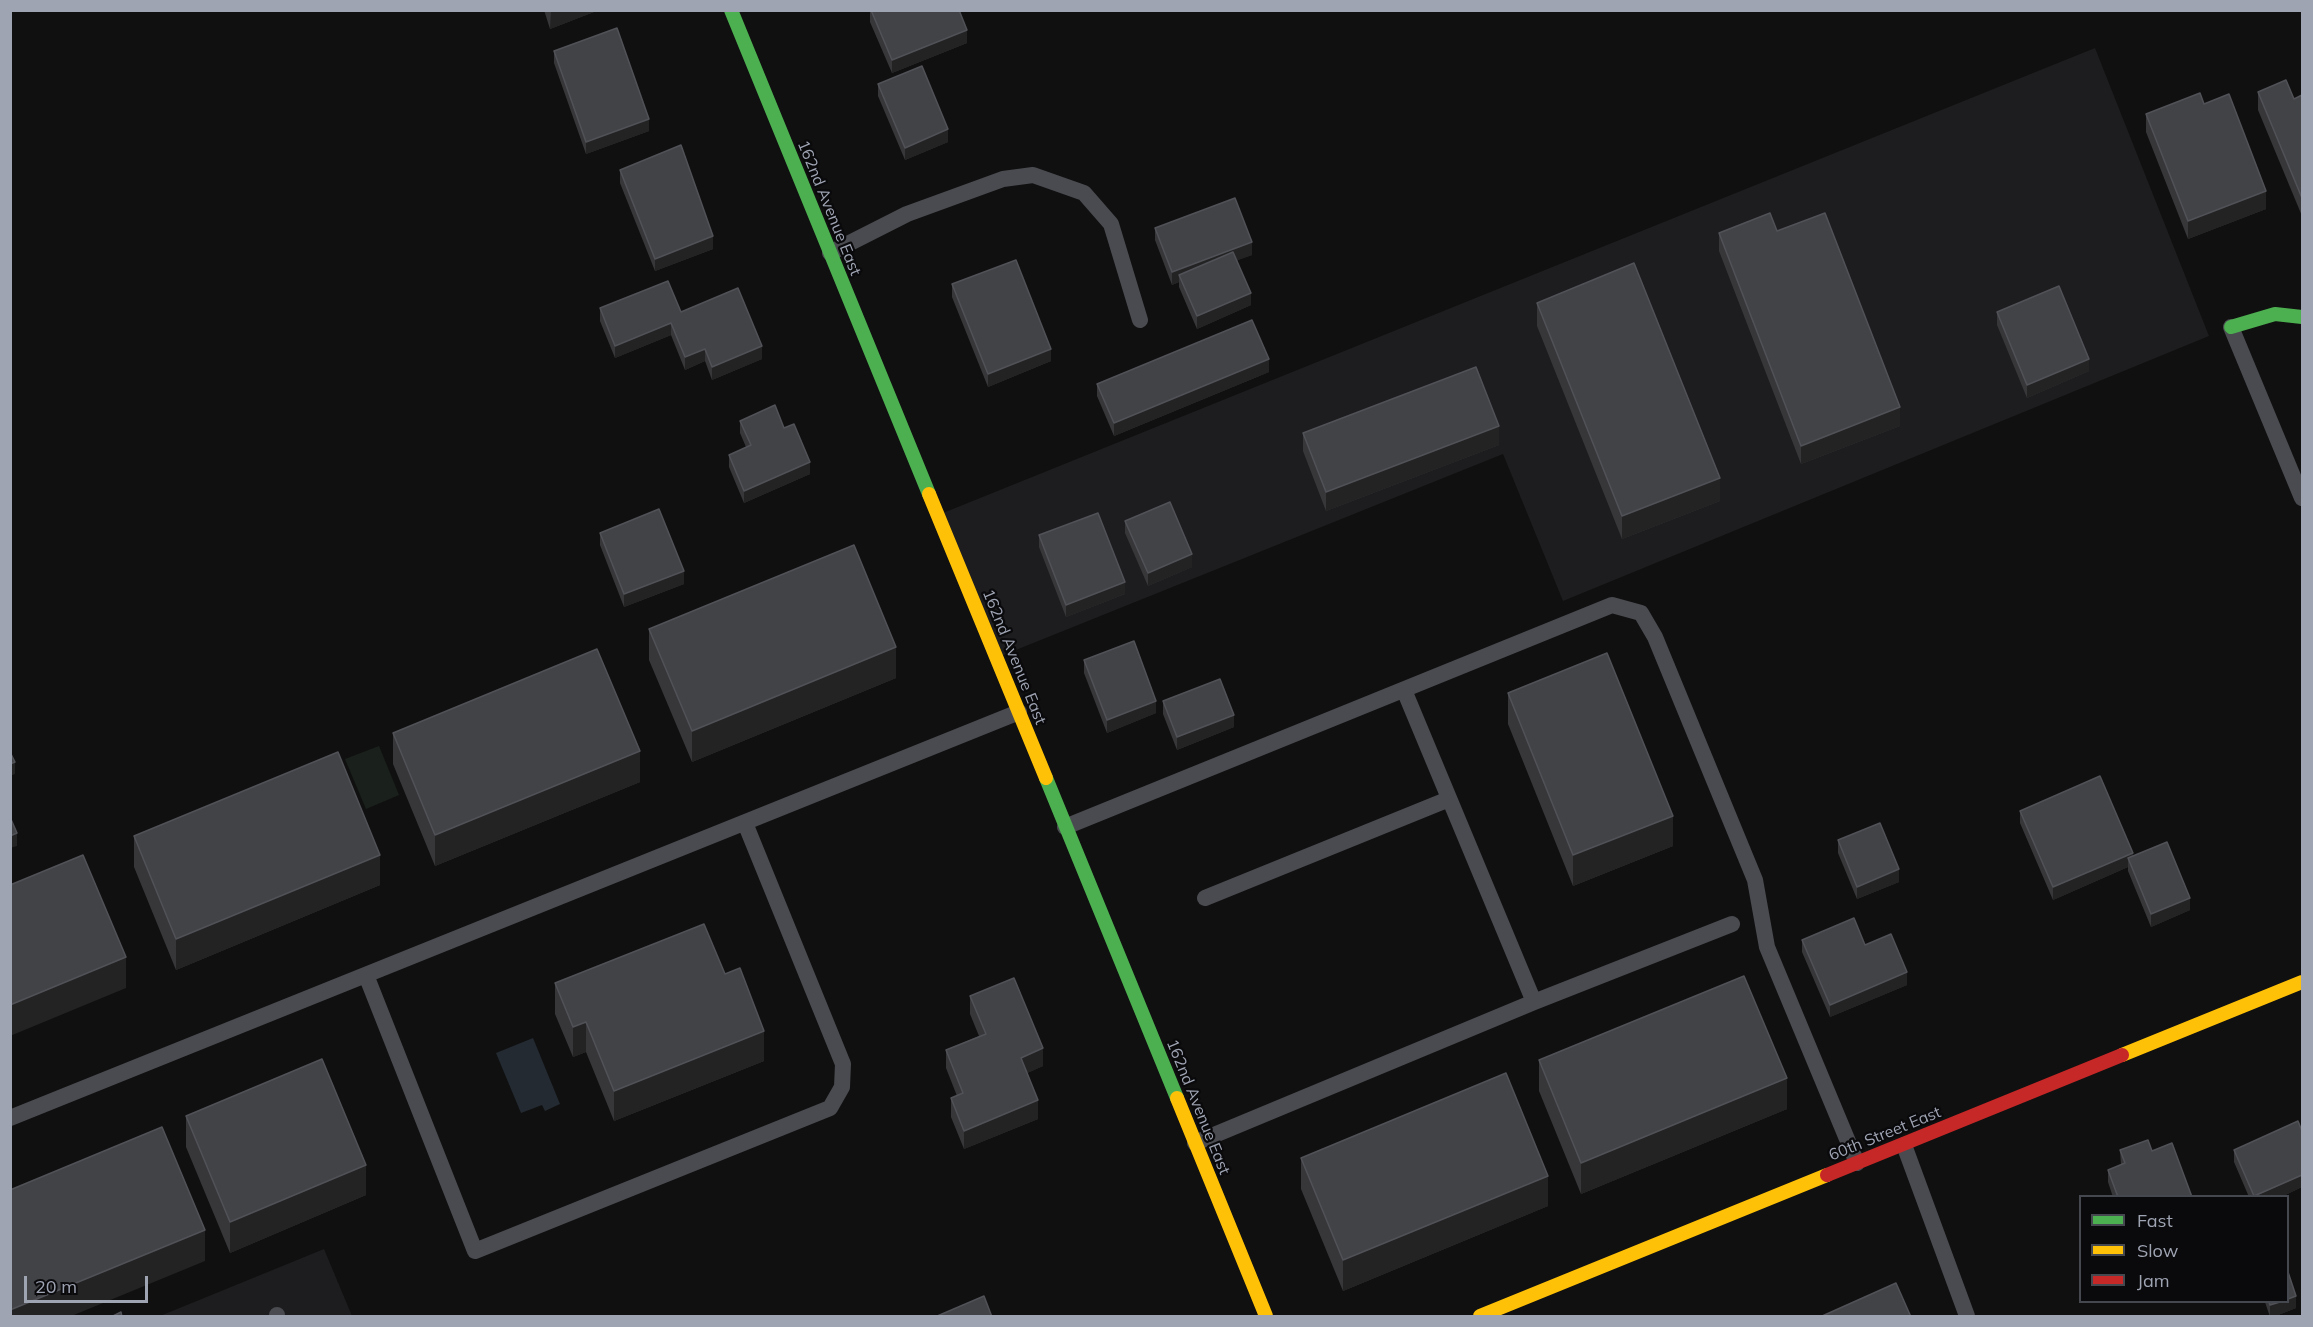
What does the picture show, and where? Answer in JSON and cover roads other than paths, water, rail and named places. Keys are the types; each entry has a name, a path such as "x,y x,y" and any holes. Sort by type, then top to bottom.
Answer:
{"street":[{"name":"162nd Avenue East","path":"730,10 1266,1317"},
{"path":"2231,327 2275,315 2302,317"},
{"name":"60th Street East","path":"1480,1317 2302,982"}],"lane":[{"path":"830,253 907,214 1002,179 1033,175 1084,193 1111,224 1140,320"},
{"path":"2231,327 2302,498"},
{"path":"1065,827 1612,605 1641,613 1655,637 1755,880 1767,947 1857,1164"},
{"path":"1404,690 1534,1002"},
{"path":"10,1118 1019,712"},
{"path":"1205,898 1449,799"},
{"path":"366,975 475,1251 830,1108 842,1087 843,1064 745,823"},
{"path":"1195,1143 1534,1002 1732,924"},
{"path":"1904,1145 1967,1317"}]}
